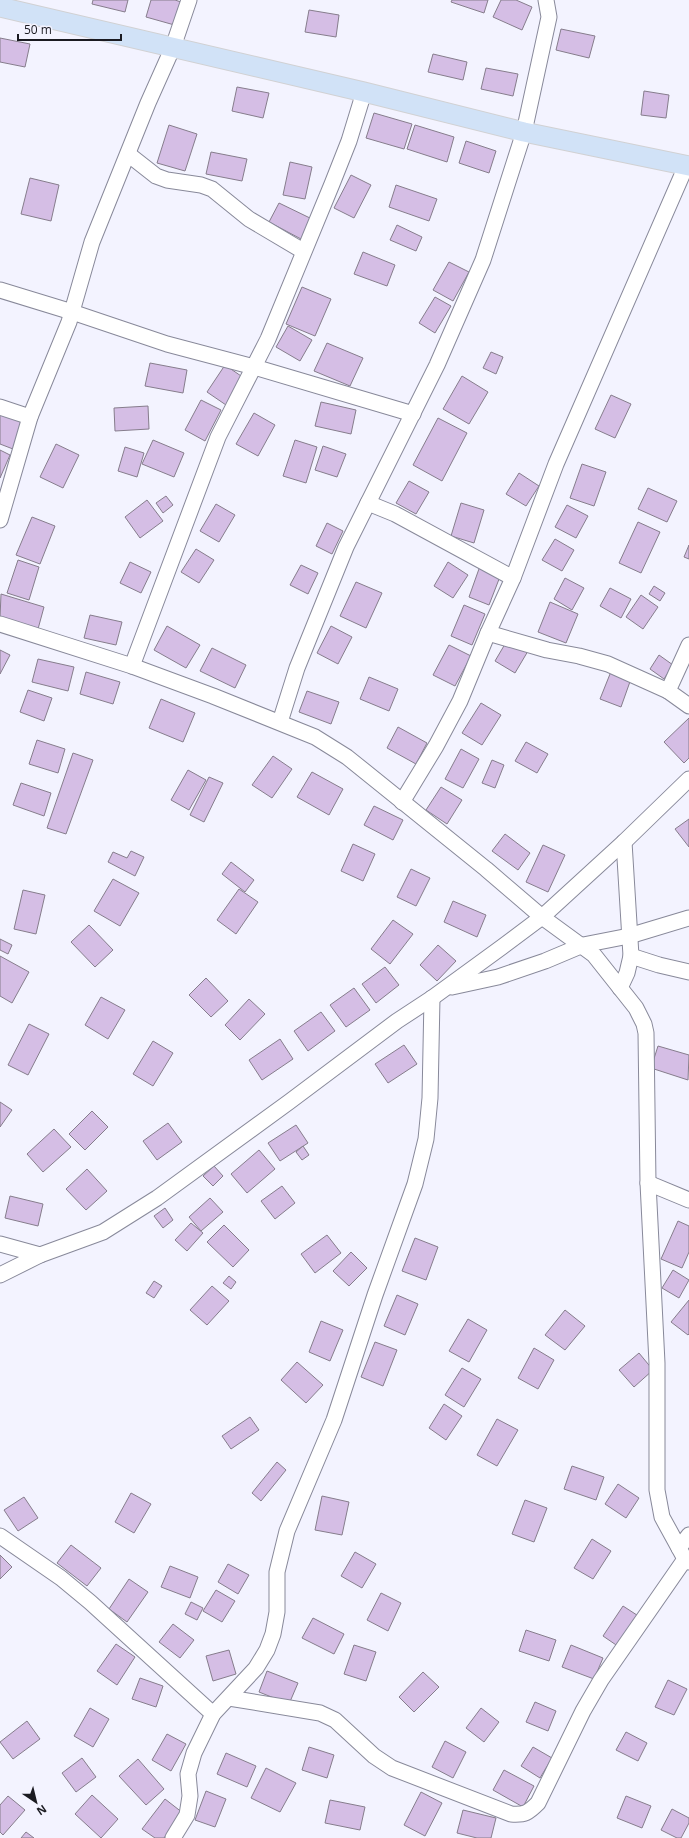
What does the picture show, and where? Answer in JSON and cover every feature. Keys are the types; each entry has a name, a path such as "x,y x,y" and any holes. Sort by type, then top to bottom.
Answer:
{"main road":[{"path":"0,7 364,92 524,132 688,166"}],"street":[{"path":"0,520 30,417 72,312 92,242 148,103 173,47 189,0"},
{"path":"280,722 297,668 346,547 413,414 484,260 524,132 549,17 547,1"},
{"path":"132,666 218,437 268,339 349,141 364,92"},
{"path":"128,154 156,176 167,180 201,185 212,189 249,219 304,251"},
{"path":"402,802 436,746 460,701 513,578 556,464 688,166"},
{"path":"0,290 72,312 167,344 254,367 413,414"},
{"path":"0,408 30,417"},
{"path":"368,502 395,514 513,578"},
{"path":"0,624 132,666 280,722 315,738 347,757 542,916 583,945 594,955 620,988 640,1016 646,1033 648,1183 657,1363 657,1490 662,1517 684,1556"},
{"path":"488,633 547,650 579,656 608,664 668,691 689,706"},
{"path":"668,691 689,645"},
{"path":"0,1274 40,1255 103,1232 157,1198 397,1021 446,989 542,916 624,842 689,779"},
{"path":"620,988 627,973 631,956 624,842"},
{"path":"446,989 498,977 545,961 583,945 629,936 689,918"},
{"path":"631,956 659,965 689,972"},
{"path":"173,1838 187,1815 190,1796 188,1774 194,1753 213,1714 256,1668 268,1650 277,1612 277,1572 284,1539 334,1420 375,1295 415,1184 426,1139 430,1098 432,998"},
{"path":"648,1183 689,1200"},
{"path":"0,1244 40,1255"},
{"path":"229,1698 320,1713 335,1720 374,1756 392,1768 503,1811 521,1815 530,1811 538,1803 583,1711 601,1680 684,1556 689,1535"},
{"path":"0,1536 61,1578 90,1602 213,1714"}],"building":[{"path":"93,0 128,0 125,12 92,4"},
{"path":"151,0 175,0 184,3 178,26 146,17"},
{"path":"452,0 488,0 484,13 451,2"},
{"path":"501,0 516,0 532,7 522,30 493,17"},
{"path":"309,10 339,15 336,37 305,32"},
{"path":"561,29 595,36 589,58 556,50"},
{"path":"0,38 30,44 25,67 0,62"},
{"path":"433,54 467,62 463,80 428,72"},
{"path":"486,68 518,74 513,96 481,89"},
{"path":"237,87 269,93 263,118 232,111"},
{"path":"644,91 669,95 666,118 641,115"},
{"path":"374,113 412,124 404,149 366,138"},
{"path":"169,125 197,134 185,171 157,163"},
{"path":"415,125 454,137 447,162 407,149"},
{"path":"466,141 496,151 489,173 459,163"},
{"path":"211,152 247,159 242,181 206,174"},
{"path":"290,162 312,167 305,199 283,195"},
{"path":"351,175 371,185 354,218 334,208"},
{"path":"30,178 59,185 51,221 21,214"},
{"path":"396,185 437,199 429,221 389,207"},
{"path":"279,203 312,219 301,239 269,222"},
{"path":"397,225 422,237 416,251 390,240"},
{"path":"363,252 395,265 387,286 354,274"},
{"path":"449,262 469,272 453,301 433,290"},
{"path":"302,287 331,299 315,336 286,324"},
{"path":"435,297 451,306 435,333 419,323"},
{"path":"288,326 312,340 300,361 276,347"},
{"path":"327,343 363,358 350,386 314,371"},
{"path":"491,352 503,357 496,374 483,368"},
{"path":"150,363 187,370 183,393 145,386"},
{"path":"225,365 244,378 226,405 207,392"},
{"path":"462,376 488,392 469,424 443,409"},
{"path":"611,395 631,404 615,438 595,429"},
{"path":"201,400 221,410 205,441 185,430"},
{"path":"321,402 356,410 351,434 315,426"},
{"path":"148,406 149,429 115,431 114,408"},
{"path":"0,411 23,418 13,449 0,444"},
{"path":"254,413 275,425 258,456 236,444"},
{"path":"438,418 467,433 442,481 413,465"},
{"path":"153,440 184,453 174,477 142,464"},
{"path":"295,440 317,447 306,483 283,476"},
{"path":"56,444 79,455 63,488 40,477"},
{"path":"323,446 346,454 337,477 315,470"},
{"path":"125,447 144,453 137,477 118,471"},
{"path":"0,450 10,455 0,478"},
{"path":"582,464 606,472 594,506 570,498"},
{"path":"519,473 539,486 526,506 506,494"},
{"path":"409,481 429,492 416,514 396,503"},
{"path":"648,488 677,501 667,522 638,509"},
{"path":"166,496 173,505 163,513 156,503"},
{"path":"147,500 163,521 140,538 125,517"},
{"path":"461,503 484,510 474,543 451,536"},
{"path":"216,504 235,515 219,542 200,531"},
{"path":"567,505 588,516 576,538 555,527"},
{"path":"32,517 55,526 40,564 16,555"},
{"path":"638,522 660,532 641,573 619,563"},
{"path":"327,523 343,531 332,554 316,546"},
{"path":"555,539 574,550 562,571 542,560"},
{"path":"689,545 689,559 684,557"},
{"path":"196,549 214,560 199,583 181,572"},
{"path":"18,560 39,567 29,600 7,593"},
{"path":"130,562 151,572 141,593 120,583"},
{"path":"448,562 468,575 453,598 434,586"},
{"path":"301,565 318,573 308,594 290,585"},
{"path":"480,566 501,574 489,605 469,597"},
{"path":"565,578 584,588 572,610 554,599"},
{"path":"356,582 382,593 366,628 340,616"},
{"path":"654,586 665,593 660,601 649,594"},
{"path":"610,588 631,599 621,618 600,606"},
{"path":"1,594 44,607 38,629 0,618"},
{"path":"641,595 658,607 643,629 626,617"},
{"path":"550,602 578,614 566,643 538,632"},
{"path":"464,605 485,614 472,645 451,636"},
{"path":"90,615 122,622 116,645 84,638"},
{"path":"167,626 200,645 186,668 154,650"},
{"path":"331,626 352,637 338,664 317,653"},
{"path":"508,639 528,651 515,673 495,661"},
{"path":"449,645 471,656 455,686 433,675"},
{"path":"212,648 246,665 235,688 200,671"},
{"path":"0,650 10,655 0,674"},
{"path":"659,655 673,665 664,679 650,669"},
{"path":"38,659 74,667 68,691 32,682"},
{"path":"612,669 632,676 621,707 600,699"},
{"path":"86,672 120,682 113,704 80,694"},
{"path":"369,677 398,689 389,711 360,699"},
{"path":"28,690 52,698 44,721 20,712"},
{"path":"307,691 339,702 331,724 299,712"},
{"path":"161,699 195,713 183,742 149,728"},
{"path":"481,703 501,715 482,745 462,733"},
{"path":"689,718 689,758 684,763 664,742"},
{"path":"398,727 427,743 416,764 387,748"},
{"path":"37,740 65,749 58,773 29,764"},
{"path":"526,742 548,754 537,773 515,761"},
{"path":"461,749 479,759 463,788 445,779"},
{"path":"73,753 93,760 66,834 47,828"},
{"path":"273,756 292,769 272,798 252,785"},
{"path":"492,760 504,765 495,788 482,783"},
{"path":"188,770 206,780 189,810 171,800"},
{"path":"312,772 343,789 329,815 297,797"},
{"path":"209,777 223,783 204,822 190,815"},
{"path":"21,783 51,793 44,816 13,805"},
{"path":"441,787 462,800 447,824 426,810"},
{"path":"374,806 403,820 393,840 364,825"},
{"path":"689,819 689,847 675,829"},
{"path":"505,834 530,853 518,870 492,851"},
{"path":"353,844 375,854 363,881 341,871"},
{"path":"543,845 565,855 548,892 526,882"},
{"path":"131,851 144,857 135,876 108,862 113,852 127,858"},
{"path":"231,862 254,880 245,892 222,874"},
{"path":"411,869 430,878 416,906 397,897"},
{"path":"113,879 139,893 120,926 94,911"},
{"path":"239,889 258,902 236,934 217,920"},
{"path":"23,890 45,895 36,934 14,929"},
{"path":"453,901 486,915 477,937 444,922"},
{"path":"393,920 413,934 390,964 371,949"},
{"path":"89,925 113,950 95,967 71,942"},
{"path":"0,939 12,945 8,954 0,950"},
{"path":"438,945 456,961 437,981 420,965"},
{"path":"0,956 29,972 12,1003 0,996"},
{"path":"385,967 399,985 376,1003 362,984"},
{"path":"206,978 228,1001 211,1017 189,995"},
{"path":"354,988 370,1010 346,1027 330,1005"},
{"path":"101,997 125,1010 108,1039 85,1025"},
{"path":"249,999 265,1014 240,1040 225,1025"},
{"path":"321,1012 335,1031 308,1051 294,1031"},
{"path":"29,1024 49,1034 28,1075 8,1065"},
{"path":"280,1039 293,1059 262,1080 249,1060"},
{"path":"153,1041 173,1053 153,1086 133,1074"},
{"path":"404,1045 417,1064 388,1083 375,1064"},
{"path":"658,1046 689,1055 688,1080 651,1068"},
{"path":"0,1102 12,1110 0,1127"},
{"path":"92,1111 108,1127 85,1150 69,1134"},
{"path":"168,1123 182,1142 157,1160 143,1141"},
{"path":"296,1125 308,1143 280,1161 268,1143"},
{"path":"54,1129 71,1147 43,1172 27,1154"},
{"path":"303,1146 309,1155 302,1160 296,1152"},
{"path":"259,1150 275,1169 247,1193 231,1174"},
{"path":"214,1166 223,1176 213,1186 203,1176"},
{"path":"87,1169 107,1191 86,1210 66,1189"},
{"path":"282,1186 295,1203 275,1219 261,1201"},
{"path":"10,1196 43,1204 38,1226 5,1218"},
{"path":"210,1198 223,1212 201,1231 189,1217"},
{"path":"165,1208 173,1220 163,1228 154,1216"},
{"path":"678,1221 689,1226 689,1252 682,1268 661,1259"},
{"path":"191,1223 203,1233 187,1251 175,1240"},
{"path":"224,1225 249,1250 233,1267 207,1242"},
{"path":"327,1235 341,1253 315,1273 301,1254"},
{"path":"415,1238 438,1247 426,1280 402,1271"},
{"path":"351,1252 367,1268 349,1286 333,1271"},
{"path":"673,1270 689,1280 679,1298 662,1288"},
{"path":"229,1276 236,1282 231,1289 223,1283"},
{"path":"154,1281 162,1286 154,1298 146,1293"},
{"path":"212,1286 229,1301 207,1325 190,1310"},
{"path":"397,1295 418,1304 405,1335 384,1326"},
{"path":"689,1300 689,1334 688,1335 671,1322"},
{"path":"565,1310 585,1326 565,1350 545,1335"},
{"path":"468,1319 487,1330 469,1362 449,1351"},
{"path":"321,1321 343,1330 330,1361 309,1352"},
{"path":"375,1342 397,1350 383,1386 361,1377"},
{"path":"534,1348 554,1360 538,1389 518,1378"},
{"path":"639,1353 653,1370 634,1387 619,1370"},
{"path":"297,1362 323,1385 306,1403 281,1380"},
{"path":"462,1368 481,1379 464,1407 445,1395"},
{"path":"444,1404 462,1416 446,1440 429,1428"},
{"path":"250,1417 259,1430 231,1449 222,1436"},
{"path":"497,1419 518,1430 497,1466 477,1455"},
{"path":"277,1462 286,1470 261,1501 252,1493"},
{"path":"572,1466 604,1477 596,1500 564,1489"},
{"path":"618,1484 639,1498 626,1518 605,1504"},
{"path":"131,1493 151,1504 134,1533 115,1522"},
{"path":"322,1496 349,1502 342,1535 315,1530"},
{"path":"24,1497 38,1518 18,1531 4,1510"},
{"path":"525,1500 547,1508 534,1542 512,1534"},
{"path":"592,1539 611,1551 593,1579 574,1568"},
{"path":"71,1545 101,1568 87,1586 57,1563"},
{"path":"355,1552 376,1564 362,1588 341,1576"},
{"path":"0,1555 12,1567 0,1579"},
{"path":"228,1564 249,1575 238,1594 218,1582"},
{"path":"170,1566 198,1577 190,1598 161,1587"},
{"path":"129,1579 148,1592 127,1622 109,1609"},
{"path":"216,1590 235,1601 222,1622 203,1611"},
{"path":"381,1593 401,1603 388,1631 367,1620"},
{"path":"191,1602 203,1608 197,1620 185,1614"},
{"path":"623,1606 643,1619 622,1649 603,1636"},
{"path":"313,1618 344,1634 334,1654 302,1638"},
{"path":"173,1624 194,1640 180,1658 159,1642"},
{"path":"526,1630 556,1640 549,1661 519,1651"},
{"path":"116,1644 135,1657 117,1685 97,1671"},
{"path":"354,1645 376,1652 366,1681 344,1674"},
{"path":"571,1645 603,1658 594,1679 562,1667"},
{"path":"229,1650 236,1674 213,1681 206,1656"},
{"path":"267,1671 298,1683 289,1704 259,1692"},
{"path":"423,1672 439,1687 414,1712 399,1697"},
{"path":"140,1678 163,1686 156,1707 132,1699"},
{"path":"668,1680 687,1689 674,1715 655,1707"},
{"path":"535,1702 556,1711 548,1731 526,1722"},
{"path":"90,1708 109,1719 93,1747 74,1736"},
{"path":"481,1708 499,1722 484,1742 466,1728"},
{"path":"27,1721 40,1739 13,1759 0,1742"},
{"path":"626,1732 647,1743 638,1761 616,1750"},
{"path":"167,1734 186,1744 171,1771 152,1760"},
{"path":"445,1741 466,1752 453,1778 432,1767"},
{"path":"309,1747 334,1755 327,1778 302,1770"},
{"path":"533,1747 552,1758 540,1778 521,1766"},
{"path":"226,1753 256,1766 247,1787 217,1774"},
{"path":"82,1758 96,1777 76,1792 62,1773"},
{"path":"138,1759 164,1789 146,1805 119,1776"},
{"path":"266,1768 296,1783 280,1812 251,1798"},
{"path":"504,1770 534,1786 523,1807 493,1790"},
{"path":"206,1791 226,1799 215,1827 195,1820"},
{"path":"421,1792 442,1803 425,1836 404,1825"},
{"path":"92,1795 118,1819 101,1838 75,1814"},
{"path":"8,1796 25,1810 3,1835 0,1832 0,1805"},
{"path":"626,1796 651,1806 642,1828 617,1818"},
{"path":"165,1799 183,1813 164,1838 155,1838 142,1829"},
{"path":"330,1800 365,1807 360,1830 325,1823"},
{"path":"672,1809 689,1818 689,1823 681,1838 677,1838 661,1830"},
{"path":"463,1810 496,1818 491,1838 477,1838 457,1833"},
{"path":"26,1832 34,1838 21,1838"}]}
